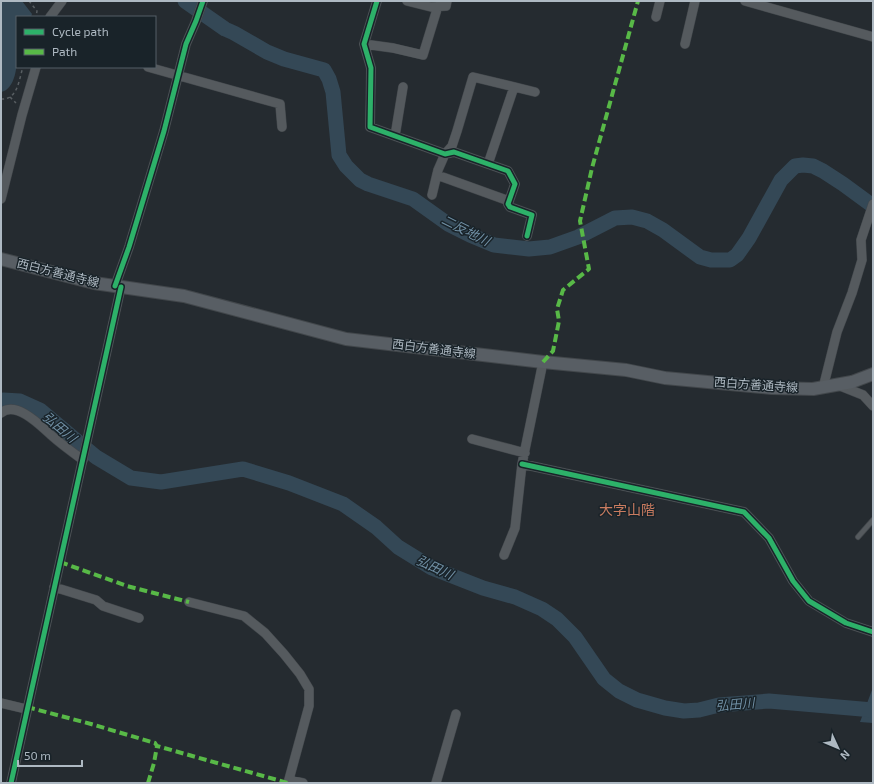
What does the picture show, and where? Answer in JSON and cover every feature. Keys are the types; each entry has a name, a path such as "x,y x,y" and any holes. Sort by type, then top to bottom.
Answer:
{"main road":[{"name":"西白方善通寺線","path":"1,259 94,283 184,296 346,339 626,370 665,378 772,388 823,388 873,374"}],"street":[{"path":"51,16 62,1"},
{"path":"11,783 26,709 88,438 118,287 162,138 186,44 196,21 202,1"},
{"path":"377,1 364,44 371,68 370,126 445,154 454,152 508,171 515,184 508,204 510,207 532,216 527,236"},
{"path":"407,1 431,7 446,6 447,1"},
{"path":"656,16 660,1"},
{"path":"685,44 695,1"},
{"path":"745,1 771,4 873,37"},
{"path":"364,44 393,48 423,55 438,6"},
{"path":"1,199 22,115 36,68"},
{"path":"152,68 280,104 282,127"},
{"path":"432,195 438,170 445,154 452,146 473,77 535,92"},
{"path":"395,136 403,87"},
{"path":"488,164 514,87"},
{"path":"437,176 509,201"},
{"path":"823,388 837,332 852,293 862,260 861,240 873,204"},
{"path":"504,555 515,528 522,464 543,362"},
{"path":"838,385 863,395 873,406"},
{"path":"1,413 3,411 10,410 23,412 83,460"},
{"path":"472,439 524,453"},
{"path":"522,464 744,512 769,538 793,581 809,601 846,623 873,632"},
{"path":"54,587 96,600 102,610 139,618"},
{"path":"87,597 90,588"},
{"path":"189,602 244,616 264,633 300,674 309,689 308,706 288,782 303,783"},
{"path":"1,703 26,709"},
{"path":"436,783 456,714"}],"lane":[{"path":"858,537 873,520"}],"path":[{"path":"29,1 37,11 36,16"},
{"path":"1,99 10,97 14,94 23,68"}],"water":[{"path":"1,1 22,1 32,14 31,16 16,16 16,71 13,81 8,88 1,92"},
{"path":"872,690 873,723 860,722"}],"waterway":[{"name":"二反地川","path":"185,1 225,29 267,52 284,59 324,70 329,79 333,92 339,155 346,166 360,180 413,199 448,224 494,245 529,249 550,247 578,237 615,218 632,217 647,221 663,230 700,257 711,260 730,260 737,255 749,238 781,180 795,166 803,165 813,166 823,171 873,206"},
{"name":"弘田川","path":"1,401 20,401 40,410 96,457 131,478 161,482 243,469 289,483 343,504 376,527 398,547 432,568 483,588 515,597 542,609 557,619 575,637 604,679 619,691 637,700 665,708 684,711 699,710 719,705 769,701 873,710"}],"marked path":[{"path":"543,362 553,351 559,321 557,309 563,290 589,269 580,221 592,168 638,1"},
{"path":"60,562 127,586 189,602"},
{"path":"27,707 91,724 155,743 157,746 288,783"},
{"path":"148,783 157,746"}],"cycle path":[{"path":"115,286 129,247 164,131 186,44 203,1"},
{"path":"377,1 364,44 371,68 370,127 445,154 454,152 508,171 515,184 508,204 510,207 532,215 527,236"},
{"path":"11,783 121,287"},
{"path":"522,464 744,512 769,538 793,581 809,601 846,623 873,632"}],"district":[{"name":"大字山階","path":"627,510"}]}
